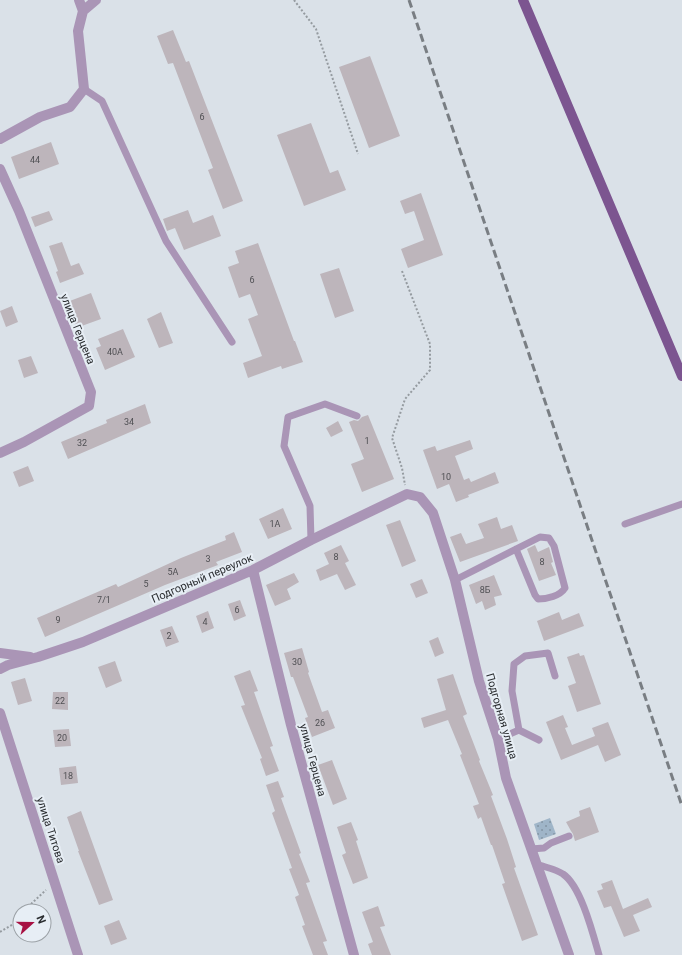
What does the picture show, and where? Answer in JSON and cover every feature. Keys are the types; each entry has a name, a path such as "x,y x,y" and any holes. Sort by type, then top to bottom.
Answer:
{"main road":[{"path":"523,0 682,376"}],"street":[{"path":"4,136 40,117 70,107 84,89 78,31 83,11 79,0"},
{"path":"83,11 96,0"},
{"name":"улица Герцена","path":"0,168 19,211 91,392 89,406 24,442 0,453"},
{"name":"Подгорный переулок","path":"0,669 8,665 83,642 253,570 311,540 407,494"},
{"name":"Подгорная улица","path":"407,494 420,497 433,513 455,580 479,681 498,739 506,778 569,955"},
{"name":"улица Герцена","path":"253,570 291,725 354,955"},
{"path":"0,653 38,657"},
{"name":"улица Титова","path":"0,713 78,955"}],"lane":[{"path":"84,89 102,101 166,241 232,342"},
{"path":"311,540 310,506 284,446 288,417 325,404 357,416"},
{"path":"625,524 682,504"},
{"path":"455,580 516,549 540,537 549,538 554,546 565,588 562,592 544,599 538,599 516,549"},
{"path":"519,730 512,691 514,664 525,656 548,653 555,676"},
{"path":"498,739 519,730 539,740"},
{"path":"531,849 544,848 551,843 569,836"},
{"path":"536,864 562,874 571,882 583,906 599,955"}],"path":[{"path":"294,0 316,29 358,154"},
{"path":"402,271 430,344 430,370 405,399 392,438 402,468 407,494"},
{"path":"32,903 55,881"},
{"path":"0,932 12,925"}],"shaded area":[{"path":"550,818 556,834 539,840 534,824"}],"building":[{"path":"173,30 186,62 189,61 243,201 223,209 208,170 213,168 173,63 168,64 157,36"},
{"path":"370,56 400,136 369,148 339,67"},
{"path":"311,123 330,173 338,170 346,190 304,206 277,135"},
{"path":"51,142 59,164 19,179 11,157"},
{"path":"421,193 443,255 408,268 401,249 424,240 414,211 405,214 400,201"},
{"path":"188,210 193,223 213,215 221,236 184,250 175,228 167,231 163,219"},
{"path":"49,211 53,220 35,227 31,217"},
{"path":"62,242 71,266 79,263 84,274 60,283 56,272 58,271 49,246"},
{"path":"258,243 303,362 282,369 281,366 248,378 243,363 262,356 248,319 258,315 250,294 239,298 228,267 239,263 235,251"},
{"path":"339,268 354,311 335,318 320,274"},
{"path":"91,293 101,319 76,328 67,302"},
{"path":"12,306 18,322 6,327 0,311"},
{"path":"161,312 173,343 159,348 147,319"},
{"path":"123,329 135,357 105,370 96,348 101,346 98,339"},
{"path":"31,356 38,373 24,378 18,360"},
{"path":"145,404 151,423 68,459 61,442 107,423 106,420"},
{"path":"368,415 394,479 362,492 351,464 364,459 349,422 354,420 358,421 362,417"},
{"path":"338,421 343,431 331,437 326,428"},
{"path":"470,440 473,449 455,456 464,480 469,478 471,482 495,472 499,483 468,495 469,497 456,502 449,484 437,489 423,450 435,446 437,451"},
{"path":"28,466 34,481 19,487 13,472"},
{"path":"283,508 292,529 268,539 259,519"},
{"path":"497,517 501,529 512,525 518,541 460,562 450,537 461,533 466,544 484,538 478,524"},
{"path":"400,520 416,561 402,567 386,525"},
{"path":"234,532 242,552 216,562 218,565 165,585 45,637 37,618 116,584 118,587 181,558 226,540 225,536"},
{"path":"341,545 349,561 345,563 356,585 345,590 337,574 320,581 316,570 329,564 324,553"},
{"path":"535,545 538,552 549,547 553,562 551,563 556,575 539,581 527,549"},
{"path":"294,573 299,582 287,589 291,599 275,606 266,585"},
{"path":"494,575 502,595 494,597 496,605 485,610 482,601 476,604 469,585"},
{"path":"422,579 428,593 416,598 410,584"},
{"path":"240,600 246,616 234,621 228,604"},
{"path":"208,611 214,628 202,633 196,616"},
{"path":"559,612 562,620 579,613 584,626 544,641 537,621"},
{"path":"172,626 179,642 166,647 160,630"},
{"path":"438,637 444,653 435,657 429,641"},
{"path":"302,648 309,672 308,673 322,712 328,710 335,728 312,737 305,718 308,717 293,677 291,677 284,653"},
{"path":"579,653 580,656 584,655 601,704 577,712 568,686 576,683 567,657"},
{"path":"115,661 122,681 106,688 98,667"},
{"path":"250,670 258,691 254,692 273,746 270,747 279,771 266,776 260,759 262,758 241,706 245,705 234,676"},
{"path":"453,674 467,714 463,716 493,795 491,796 516,867 514,868 538,935 522,941 502,884 505,883 492,845 481,817 478,819 473,806 479,804 460,755 462,754 448,720 424,728 421,718 446,710 437,679"},
{"path":"25,678 32,701 18,705 11,682"},
{"path":"53,692 68,692 68,710 52,709"},
{"path":"563,715 568,727 565,728 572,745 595,736 592,728 608,722 621,755 605,762 598,745 561,760 546,722"},
{"path":"69,729 71,746 55,747 53,730"},
{"path":"332,760 347,799 333,805 318,765"},
{"path":"76,766 78,783 61,785 59,768"},
{"path":"278,781 284,797 281,798 301,853 299,854 310,882 306,883 327,941 323,942 328,955 313,955 302,926 305,925 295,897 299,895 289,869 292,868 272,813 275,811 266,785"},
{"path":"590,807 599,832 575,841 566,822 580,816 579,811"},
{"path":"81,811 113,900 99,905 78,851 67,817"},
{"path":"351,822 358,840 356,841 368,878 353,884 342,855 346,853 337,827"},
{"path":"612,880 623,909 648,898 652,907 633,915 640,931 624,937 611,906 604,908 597,891 603,889 601,884"},
{"path":"378,906 385,926 380,927 391,955 372,955 368,944 373,942 362,912"},
{"path":"119,920 127,939 111,945 104,926"}],"railway":[{"path":"409,0 682,806"}]}
